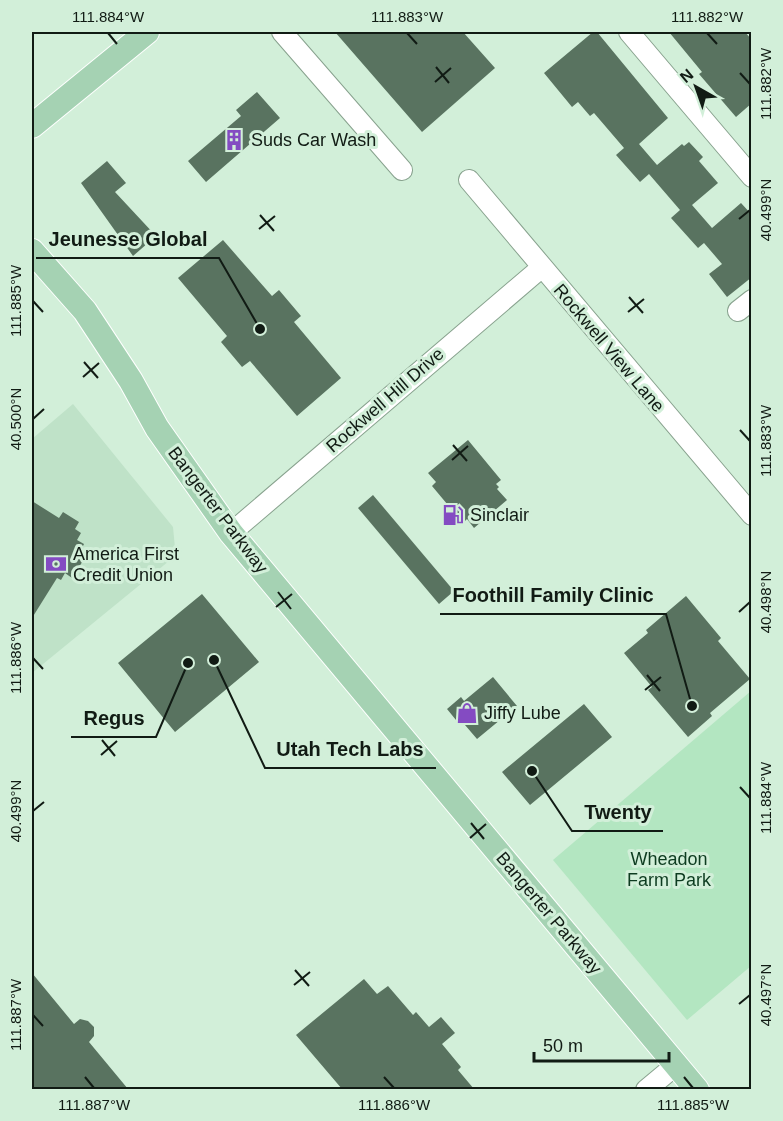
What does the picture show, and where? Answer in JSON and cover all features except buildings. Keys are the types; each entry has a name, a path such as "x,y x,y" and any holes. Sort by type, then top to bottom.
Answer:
{"main road":[{"path":"32,126 147,32"},
{"name":"Bangerter Parkway","path":"32,251 85,311 131,381 157,428 231,533 697,1089"}],"street":[{"path":"282,32 402,170"},
{"path":"628,32 752,177"},
{"name":"Rockwell View Lane","path":"469,180 752,515"},
{"name":"Rockwell Hill Drive","path":"231,533 541,268"},
{"path":"646,1089 676,1065"}],"shaded area":[{"path":"73,404 173,527 175,548 169,561 32,673 32,439"}],"green space":[{"name":"Wheadon Farm Park","path":"751,691 751,966 687,1020 553,860"}],"place":[{"name":"Suds Car Wash","path":"234,140"},
{"name":"Jeunesse Global","path":"260,329"},
{"name":"Sinclair","path":"453,515"},
{"name":"America First Credit Union","path":"56,564"},
{"name":"Utah Tech Labs","path":"214,660"},
{"name":"Regus","path":"188,663"},
{"name":"Foothill Family Clinic","path":"692,706"},
{"name":"Jiffy Lube","path":"467,713"},
{"name":"Twenty","path":"532,771"}]}
